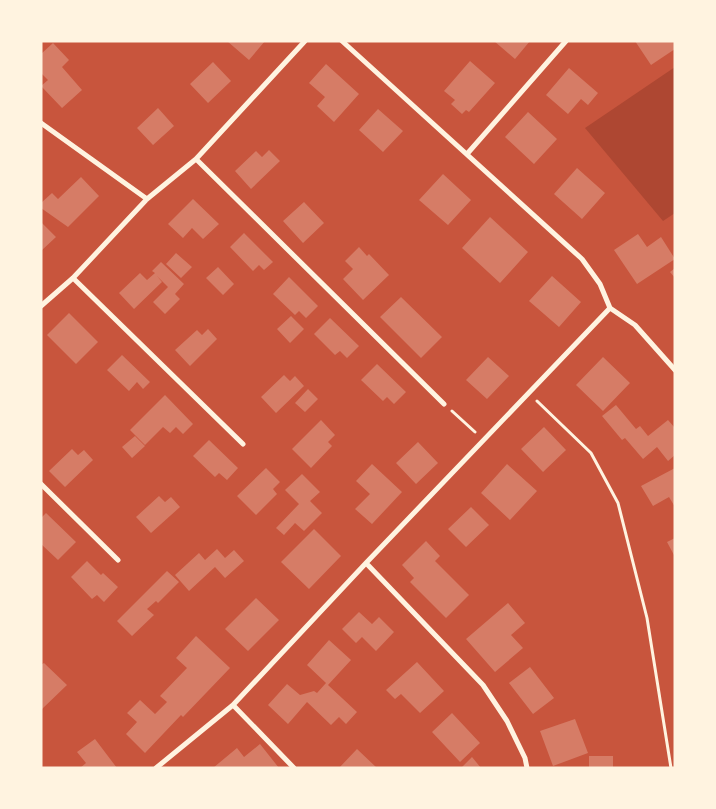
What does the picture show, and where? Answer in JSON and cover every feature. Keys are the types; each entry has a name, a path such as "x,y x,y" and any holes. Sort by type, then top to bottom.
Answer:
{"street":[{"path":"41,306 73,278 147,199 196,159 305,41"},
{"path":"342,41 582,259 600,284 610,308 635,325 675,370"},
{"path":"467,154 566,41"},
{"path":"41,123 147,199"},
{"path":"196,159 444,404"},
{"path":"73,278 243,444"},
{"path":"156,768 233,705 610,308"},
{"path":"41,484 118,560"},
{"path":"366,563 483,685 507,721 525,758 527,768"},
{"path":"233,705 294,768"}],"path":[{"path":"529,393 591,453 618,503 647,618 670,768"},
{"path":"444,404 483,440"}],"shaded area":[{"path":"675,67 675,213 663,221 585,128"}],"building":[{"path":"227,41 265,41 249,60"},
{"path":"494,41 530,41 515,59"},
{"path":"635,41 675,41 675,49 651,65"},
{"path":"53,43 69,60 62,67 82,90 62,108 41,86 48,80 41,73 41,54"},
{"path":"470,61 495,83 469,112 466,110 462,114 451,104 455,100 444,91"},
{"path":"213,62 231,81 208,103 190,84"},
{"path":"326,64 359,94 334,122 317,106 325,97 309,83"},
{"path":"569,68 598,93 588,105 581,99 568,114 546,95"},
{"path":"158,108 174,126 153,145 137,128"},
{"path":"378,109 403,131 383,152 359,130"},
{"path":"528,112 557,139 534,164 505,137"},
{"path":"269,150 280,161 251,189 235,171 256,151 262,157"},
{"path":"577,168 605,193 582,219 554,194"},
{"path":"443,174 471,200 448,225 419,200"},
{"path":"81,177 99,196 68,227 41,208 41,203 52,193 58,199"},
{"path":"193,199 219,224 203,239 192,228 183,238 168,224"},
{"path":"304,202 324,223 303,243 283,221"},
{"path":"490,217 528,252 500,283 462,248"},
{"path":"41,222 56,237 41,251"},
{"path":"244,233 273,262 264,270 259,265 253,271 230,247"},
{"path":"638,234 647,247 661,237 675,259 637,284 614,250"},
{"path":"359,247 367,256 369,254 389,275 363,300 343,279 353,269 345,261"},
{"path":"176,253 192,267 181,278 166,264"},
{"path":"161,262 184,284 175,294 180,299 165,314 153,302 168,287 157,276 162,282 134,309 119,293 140,273 147,280 155,273 152,271"},
{"path":"218,267 234,284 223,295 206,278"},
{"path":"675,268 675,278 670,272"},
{"path":"552,276 581,302 559,327 529,301"},
{"path":"289,277 318,306 306,318 299,311 295,315 273,294"},
{"path":"401,297 442,337 421,358 380,317"},
{"path":"69,313 98,342 76,364 47,335"},
{"path":"291,316 304,329 290,343 277,329"},
{"path":"330,318 359,346 347,358 340,351 335,355 314,334"},
{"path":"208,329 217,339 190,366 175,350 197,330 202,335"},
{"path":"122,355 150,382 143,389 137,382 129,391 107,370"},
{"path":"488,357 509,376 487,399 466,380"},
{"path":"603,357 630,383 603,411 576,385"},
{"path":"377,364 406,392 394,404 387,397 383,401 361,380"},
{"path":"284,375 290,381 295,376 304,386 276,413 261,397"},
{"path":"308,389 318,399 305,412 295,403"},
{"path":"165,395 193,424 183,434 176,427 170,433 163,427 145,445 130,430"},
{"path":"616,405 636,429 640,426 648,436 668,420 675,428 675,455 668,461 657,447 643,459 625,438 622,440 602,416"},
{"path":"321,420 335,435 328,442 332,446 311,468 292,449"},
{"path":"544,427 566,450 543,472 521,449"},
{"path":"135,436 145,446 132,458 122,447"},
{"path":"209,440 238,468 227,480 219,473 215,477 193,456"},
{"path":"418,442 438,463 416,484 396,463"},
{"path":"72,449 78,455 84,450 93,460 65,487 49,471"},
{"path":"372,464 402,492 372,524 355,509 370,494 356,481"},
{"path":"507,464 537,491 510,520 481,493"},
{"path":"266,468 280,482 273,489 277,494 256,515 237,496"},
{"path":"675,468 675,507 669,497 653,506 641,486"},
{"path":"302,474 320,492 310,501 322,513 304,531 295,523 284,535 276,528 299,504 285,490"},
{"path":"159,496 165,502 171,497 180,507 151,533 136,517"},
{"path":"471,507 489,525 466,547 448,529"},
{"path":"46,513 76,542 58,560 41,544 41,518"},
{"path":"314,529 341,556 309,589 281,562"},
{"path":"675,538 675,557 667,542"},
{"path":"426,541 440,556 435,561 469,595 446,618 410,582 414,578 402,565"},
{"path":"217,549 225,558 234,550 244,561 225,578 215,567 189,591 175,575 199,553 205,560"},
{"path":"87,561 101,575 103,573 118,587 104,602 97,595 92,599 71,577"},
{"path":"167,571 179,582 158,603 156,601 147,609 154,615 132,636 117,621"},
{"path":"256,598 279,620 248,651 225,629"},
{"path":"508,603 525,623 511,635 523,648 495,672 466,639"},
{"path":"359,612 372,624 379,617 394,632 376,651 362,637 356,643 342,629"},
{"path":"196,636 230,668 145,753 126,734 137,722 127,713 140,700 155,714 167,702 160,696 187,668 176,658"},
{"path":"329,640 351,660 328,685 357,712 346,724 339,717 331,725 307,702 288,724 268,705 287,684 300,695 314,691 317,693 326,683 307,665"},
{"path":"417,662 444,691 420,713 401,694 395,699 386,690"},
{"path":"44,663 67,685 41,710 41,665"},
{"path":"530,667 554,698 533,714 509,683"},
{"path":"452,713 480,743 460,762 432,732"},
{"path":"575,719 588,753 553,766 540,731"},
{"path":"95,739 117,768 80,768 86,763 77,752"},
{"path":"260,744 279,768 213,768 237,748 244,757"},
{"path":"357,749 377,768 339,768"},
{"path":"589,756 613,756 613,768 589,768"},
{"path":"472,757 481,768 461,768"}]}
